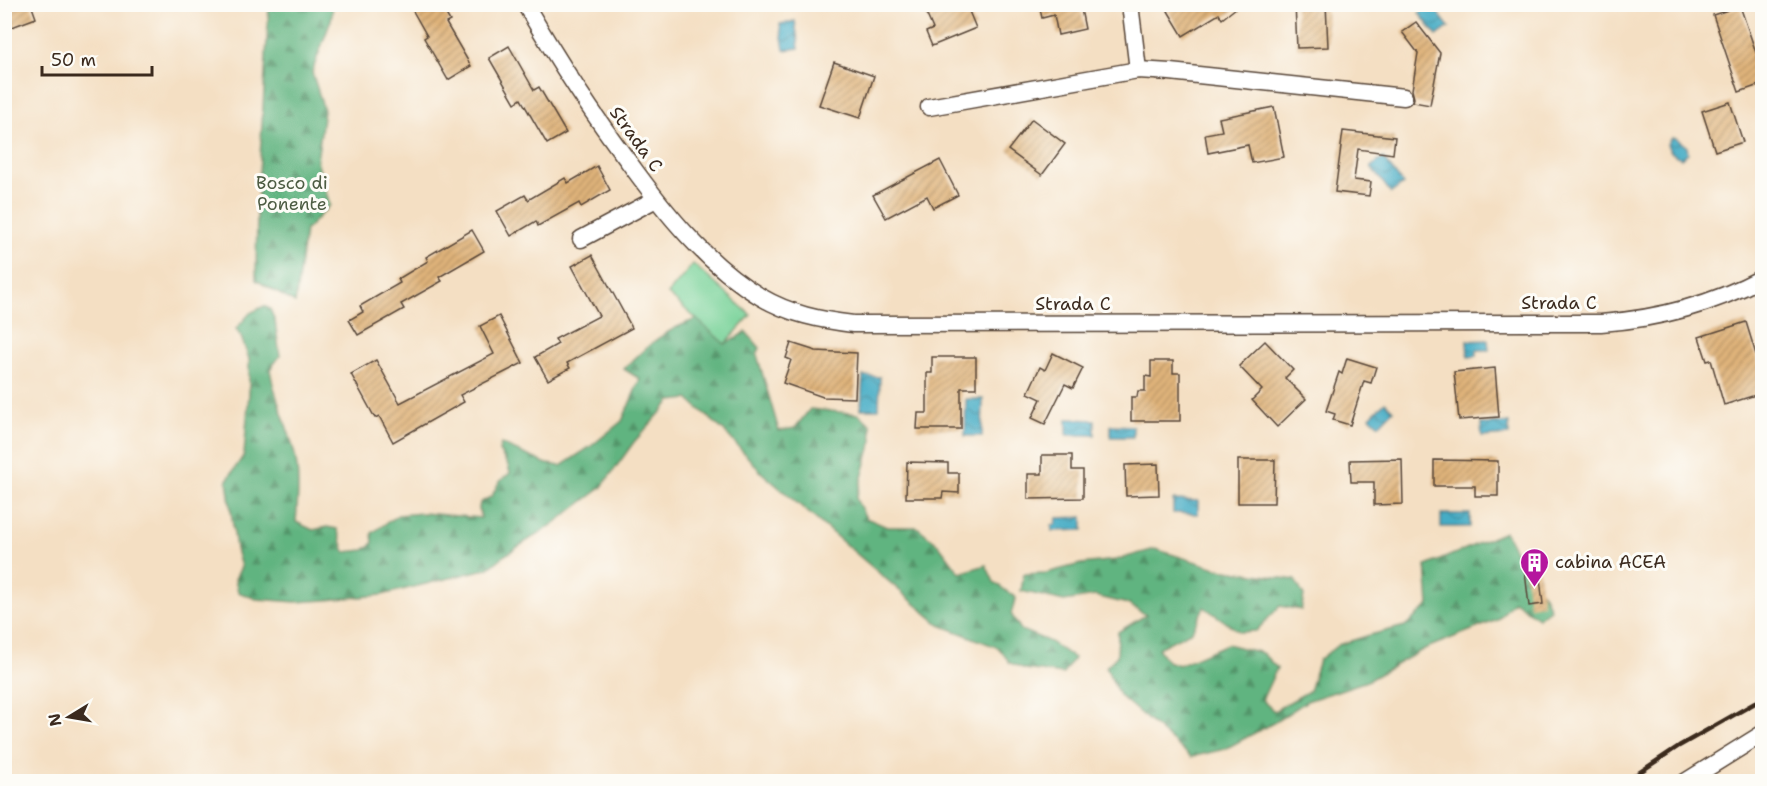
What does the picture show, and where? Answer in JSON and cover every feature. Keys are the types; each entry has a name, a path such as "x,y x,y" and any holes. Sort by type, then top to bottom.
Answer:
{"street":[{"name":"Strada C","path":"525,4 578,91 656,199 701,248 727,272 761,297 801,315 827,321 853,324 1601,323 1636,319 1689,308 1762,278"},
{"path":"1130,4 1138,70"},
{"path":"929,107 1138,70 1404,97"},
{"path":"581,239 656,199"},
{"path":"1685,782 1762,734"}],"green space":[{"name":"Bosco di Ponente","path":"269,5 333,5 331,20 312,72 324,110 317,161 330,205 305,231 295,303 256,280 257,209"},
{"path":"693,264 751,315 725,344 668,294"},
{"path":"264,306 270,309 275,321 280,356 270,369 274,390 296,460 298,486 296,522 313,530 327,527 337,529 345,552 364,550 373,543 372,533 398,515 423,513 481,518 480,503 492,496 499,482 510,473 499,451 501,444 547,464 561,466 590,447 622,421 640,379 624,369 657,339 697,319 725,344 746,332 760,348 757,355 779,431 795,428 810,409 859,414 871,425 872,441 856,499 866,518 887,527 917,527 939,545 960,573 986,565 994,582 1016,598 1011,614 1021,630 1050,642 1074,658 1063,674 1025,669 1010,663 999,648 940,625 762,473 725,432 688,399 671,401 634,442 601,488 489,568 382,595 296,602 256,599 238,592 235,579 241,567 236,549 227,480 244,455 249,359 236,329 250,313"},
{"path":"1505,532 1531,580 1544,595 1550,609 1538,618 1514,601 1497,620 1424,649 1367,681 1307,701 1275,722 1225,749 1191,757 1119,695 1106,667 1117,656 1118,632 1146,615 1128,604 1095,596 1064,601 1021,591 1024,574 1046,573 1081,564 1116,560 1155,549 1219,569 1295,580 1304,596 1301,610 1280,606 1256,631 1240,632 1204,607 1192,631 1158,648 1167,661 1179,665 1227,644 1262,653 1277,668 1262,700 1274,711 1309,691 1319,660 1338,645 1405,626 1429,605 1426,566"}],"water":[{"path":"1432,5 1449,27 1437,36 1419,13"},
{"path":"795,21 799,48 784,50 780,24"},
{"path":"1671,138 1676,138 1687,147 1688,153 1681,158 1672,153 1667,144"},
{"path":"1383,158 1403,184 1391,193 1371,167"},
{"path":"1488,340 1489,350 1476,350 1476,356 1468,357 1467,341"},
{"path":"863,376 880,377 879,409 861,409"},
{"path":"966,399 983,399 982,436 965,436"},
{"path":"1385,402 1393,410 1379,425 1370,417"},
{"path":"1067,419 1095,420 1095,435 1067,435"},
{"path":"1509,423 1509,435 1482,437 1481,424"},
{"path":"1111,425 1133,426 1133,437 1111,437"},
{"path":"1173,500 1198,501 1198,514 1173,513"},
{"path":"1441,514 1470,514 1470,527 1441,527"},
{"path":"1083,517 1083,530 1052,531 1052,525 1056,524 1057,518"}],"building":[{"path":"4,4 31,4 36,18 4,30"},
{"path":"409,4 440,4 450,21 446,23 471,66 448,80 424,38 427,36"},
{"path":"930,4 966,4 976,28 932,46 926,32 933,29 926,13 932,11"},
{"path":"1039,4 1080,4 1085,29 1058,35 1054,15 1042,18"},
{"path":"1175,4 1241,4 1222,19 1219,14 1183,36 1168,11"},
{"path":"1295,4 1326,4 1328,47 1297,48"},
{"path":"1740,6 1762,70 1762,84 1739,92 1713,15"},
{"path":"1416,22 1440,53 1430,105 1413,102 1412,90 1418,53 1402,32"},
{"path":"509,46 534,90 539,87 566,133 547,144 521,99 515,103 489,58"},
{"path":"834,62 874,76 860,118 819,105"},
{"path":"1730,102 1743,142 1715,151 1702,111"},
{"path":"1274,107 1284,157 1252,163 1248,145 1208,153 1205,134 1222,131 1219,118"},
{"path":"1032,119 1065,144 1042,175 1008,150"},
{"path":"1343,131 1395,137 1393,154 1358,149 1354,180 1371,182 1369,196 1335,192"},
{"path":"940,160 958,195 933,208 927,196 886,218 873,195"},
{"path":"597,166 610,190 581,207 579,203 538,226 536,221 511,236 497,211 525,195 528,200 565,178 568,183"},
{"path":"472,230 484,251 439,277 442,281 401,304 404,309 358,335 349,320 363,312 360,306 400,283 398,279 428,261 426,257"},
{"path":"592,255 632,328 567,363 570,368 548,380 535,357 558,344 555,339 599,316 572,266"},
{"path":"499,316 523,363 460,395 464,402 393,442 379,416 375,418 351,374 376,360 400,403 494,354 480,326"},
{"path":"1746,322 1762,374 1762,393 1724,405 1711,360 1707,361 1699,337"},
{"path":"1265,341 1293,370 1285,378 1306,399 1277,427 1252,400 1262,390 1239,366"},
{"path":"791,343 816,351 857,353 855,398 823,397 783,383 791,360 786,358"},
{"path":"1053,353 1083,368 1073,388 1065,384 1045,424 1032,418 1041,399 1028,393 1040,367 1045,370"},
{"path":"932,357 976,357 976,388 961,388 961,429 917,429 918,413 927,413 927,373 932,373"},
{"path":"1347,358 1376,367 1371,383 1364,381 1350,425 1333,420 1335,414 1326,411 1339,372 1342,374"},
{"path":"1151,361 1173,361 1173,373 1180,373 1180,421 1131,421 1131,397 1137,397 1138,391 1145,391 1145,376 1151,377"},
{"path":"1495,368 1499,417 1459,420 1454,372"},
{"path":"1042,455 1072,455 1072,470 1083,470 1083,498 1028,499 1028,474 1042,474"},
{"path":"1402,459 1403,504 1374,505 1374,482 1351,482 1350,460"},
{"path":"1238,460 1275,460 1274,503 1238,503"},
{"path":"1434,460 1498,461 1498,496 1475,496 1475,486 1434,486"},
{"path":"907,462 948,463 948,473 959,473 959,493 943,492 942,498 906,498"},
{"path":"1158,464 1159,495 1126,496 1125,465"},
{"name":"cabina ACEA","path":"1539,570 1543,604 1529,606 1525,572"}],"railway":[{"path":"1625,782 1679,746 1762,699"}],"place":[{"name":"cabina ACEA","path":"1534,588"}]}
